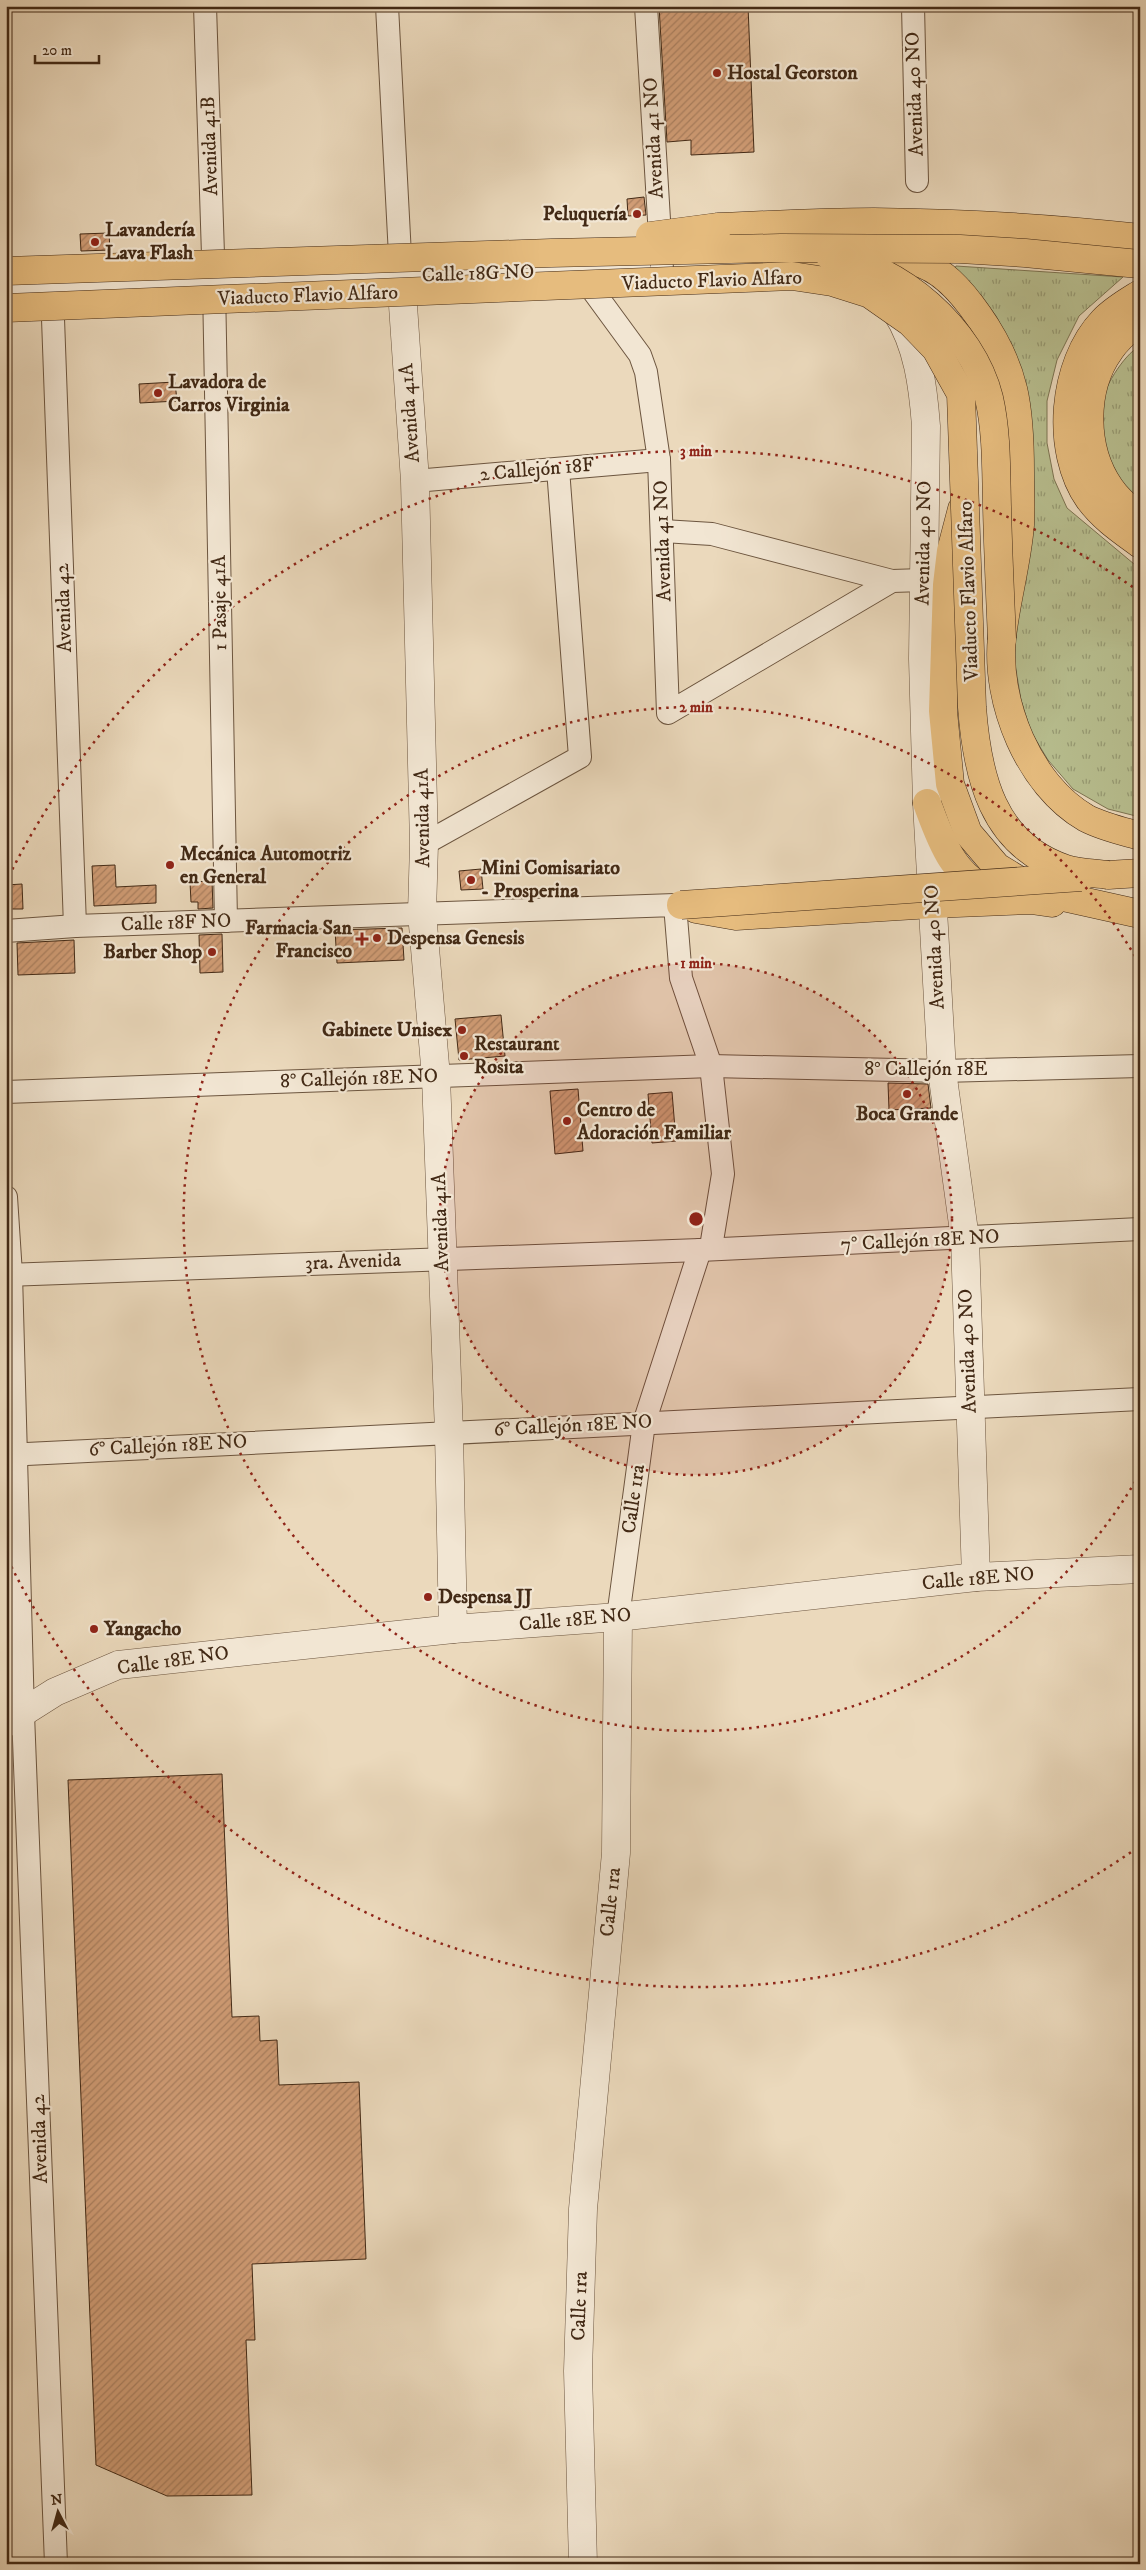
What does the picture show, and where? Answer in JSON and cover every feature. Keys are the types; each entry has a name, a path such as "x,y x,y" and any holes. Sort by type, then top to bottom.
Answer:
{"main road":[{"path":"551,253 718,227 871,222 1024,227 1139,256"},
{"name":"Viaducto Flavio Alfaro","path":"6,271 551,253 781,258 969,250 1139,256"},
{"path":"781,258 835,256 865,266 908,287 942,318 971,357 988,396 992,417 1002,639 1009,706 1015,728 1037,771 1052,790 1086,818 1112,829 1140,836"},
{"path":"781,258 927,264 952,284 971,304 997,345 1011,375 1018,405 1020,525 1002,639"},
{"name":"Viaducto Flavio Alfaro","path":"6,308 792,276 832,282 870,294 910,322 936,349 961,394 975,747 983,784 995,810 1013,835 1039,857 1067,869 1108,875 1140,873"},
{"path":"1140,294 1103,321 1089,340 1079,361 1069,396 1067,424 1069,448 1075,474 1088,498 1107,520 1140,544"},
{"path":"1140,320 1122,335 1109,351 1098,374 1089,420 1098,465 1110,488 1124,505 1140,518"},
{"path":"966,491 951,551 947,585 943,711 945,753 950,784 968,833 997,868 1024,884 1050,894 1110,909"},
{"path":"927,803 942,843 965,877 982,888 1031,900 1140,914"},
{"path":"678,905 1108,875"},
{"path":"678,905 736,916 1031,900"}],"street":[{"name":"Avenida 41B","path":"205,6 214,286"},
{"name":"Avenida 41A","path":"387,6 415,481 424,844 422,913 436,1076 449,1433 453,1629"},
{"name":"Avenida 41 NO","path":"646,6 662,269"},
{"name":"Avenida 40 NO","path":"913,6 917,181"},
{"name":"Calle 18G NO","path":"6,293 214,286 402,276 662,269 781,258 841,274 880,290 902,319"},
{"name":"Avenida 41 NO","path":"578,270 640,355 646,372 659,460 668,713 892,581"},
{"name":"1 Pasaje 41A","path":"214,286 226,922"},
{"name":"Avenida 42","path":"52,291 76,926"},
{"name":"Avenida 40 NO","path":"902,319 912,345 925,406 923,580 927,803 942,1071 965,1239 976,1577"},
{"name":"2 Callejón 18F","path":"415,481 659,460"},
{"path":"424,844 580,757 558,469"},
{"path":"663,531 712,534 892,581 923,580"},
{"name":"Calle 18F NO","path":"6,930 422,913 678,905"},
{"path":"678,905 681,978 711,1066 723,1174 706,1245"},
{"name":"8° Callejón 18E","path":"711,1066 942,1071 1140,1066"},
{"name":"8° Callejón 18E NO","path":"6,1092 711,1066"},
{"name":"Avenida 42","path":"6,1197 9,1275 14,1718 56,2564"},
{"name":"7° Callejón 18E NO","path":"706,1245 965,1239 1140,1229"},
{"name":"3ra. Avenida","path":"9,1275 442,1258 706,1245"},
{"name":"Calle 1ra","path":"582,2564 578,2371 583,2200 616,1853 618,1617 644,1423 706,1245"},
{"name":"6° Callejón 18E NO","path":"11,1454 1140,1399"},
{"name":"Calle 18E NO","path":"14,1718 55,1692 118,1665 453,1629 618,1617 976,1577 1140,1569"}],"green space":[{"path":"956,266 1123,277 1079,316 1057,360 1047,401 1047,443 1054,479 1067,508 1140,569 1140,817 1108,809 1073,789 1048,760 1031,732 1021,700 1014,658 1018,611 1014,350 996,316 981,295 952,273"},
{"path":"1140,346 1140,504 1112,474 1103,447 1100,409 1105,392 1114,374 1127,357"}],"building":[{"path":"659,6 748,6 754,152 691,155 691,140 667,142"},
{"path":"644,197 646,215 628,216 627,199"},
{"name":"Lavandería Lava Flash","path":"109,233 110,250 81,251 80,234"},
{"name":"Lavadora de Carros Virginia","path":"175,382 177,401 140,403 139,384"},
{"path":"115,865 116,887 156,885 156,903 94,906 92,866"},
{"name":"Mini Comisariato - Prosperina","path":"481,869 483,889 461,890 459,871"},
{"path":"212,881 213,908 198,909 198,902 191,902 190,882"},
{"path":"22,884 23,909 6,909 6,885"},
{"path":"402,928 404,960 337,963 335,930"},
{"path":"222,934 223,972 200,973 199,935"},
{"path":"74,940 75,973 18,975 17,943"},
{"path":"501,1015 505,1056 459,1060 455,1019"},
{"path":"888,1083 928,1084 931,1108 889,1110"},
{"name":"Centro de Adoración Familiar","path":"578,1089 583,1151 555,1154 550,1091"},
{"path":"672,1092 676,1141 652,1143 648,1094"},
{"path":"222,1774 232,2017 259,2016 260,2041 277,2040 279,2085 359,2082 366,2259 252,2264 255,2340 246,2340 252,2495 167,2496 96,2465 68,1780"}],"place":[{"name":"Hostal Georston","path":"717,73"},
{"name":"Peluquería","path":"637,214"},
{"name":"Lavandería Lava Flash","path":"95,242"},
{"name":"Lavadora de Carros Virginia","path":"158,393"},
{"name":"Mecánica Automotriz en General","path":"170,865"},
{"name":"Mini Comisariato - Prosperina","path":"471,880"},
{"name":"Despensa Genesis","path":"377,938"},
{"name":"Farmacia San Francisco","path":"362,939"},
{"name":"Barber Shop","path":"212,952"},
{"name":"Gabinete Unisex","path":"462,1030"},
{"name":"Restaurant Rosita","path":"464,1056"},
{"name":"Boca Grande","path":"907,1094"},
{"name":"Centro de Adoración Familiar","path":"567,1121"},
{"name":"Despensa JJ","path":"428,1597"},
{"name":"Yangacho","path":"94,1629"}]}
